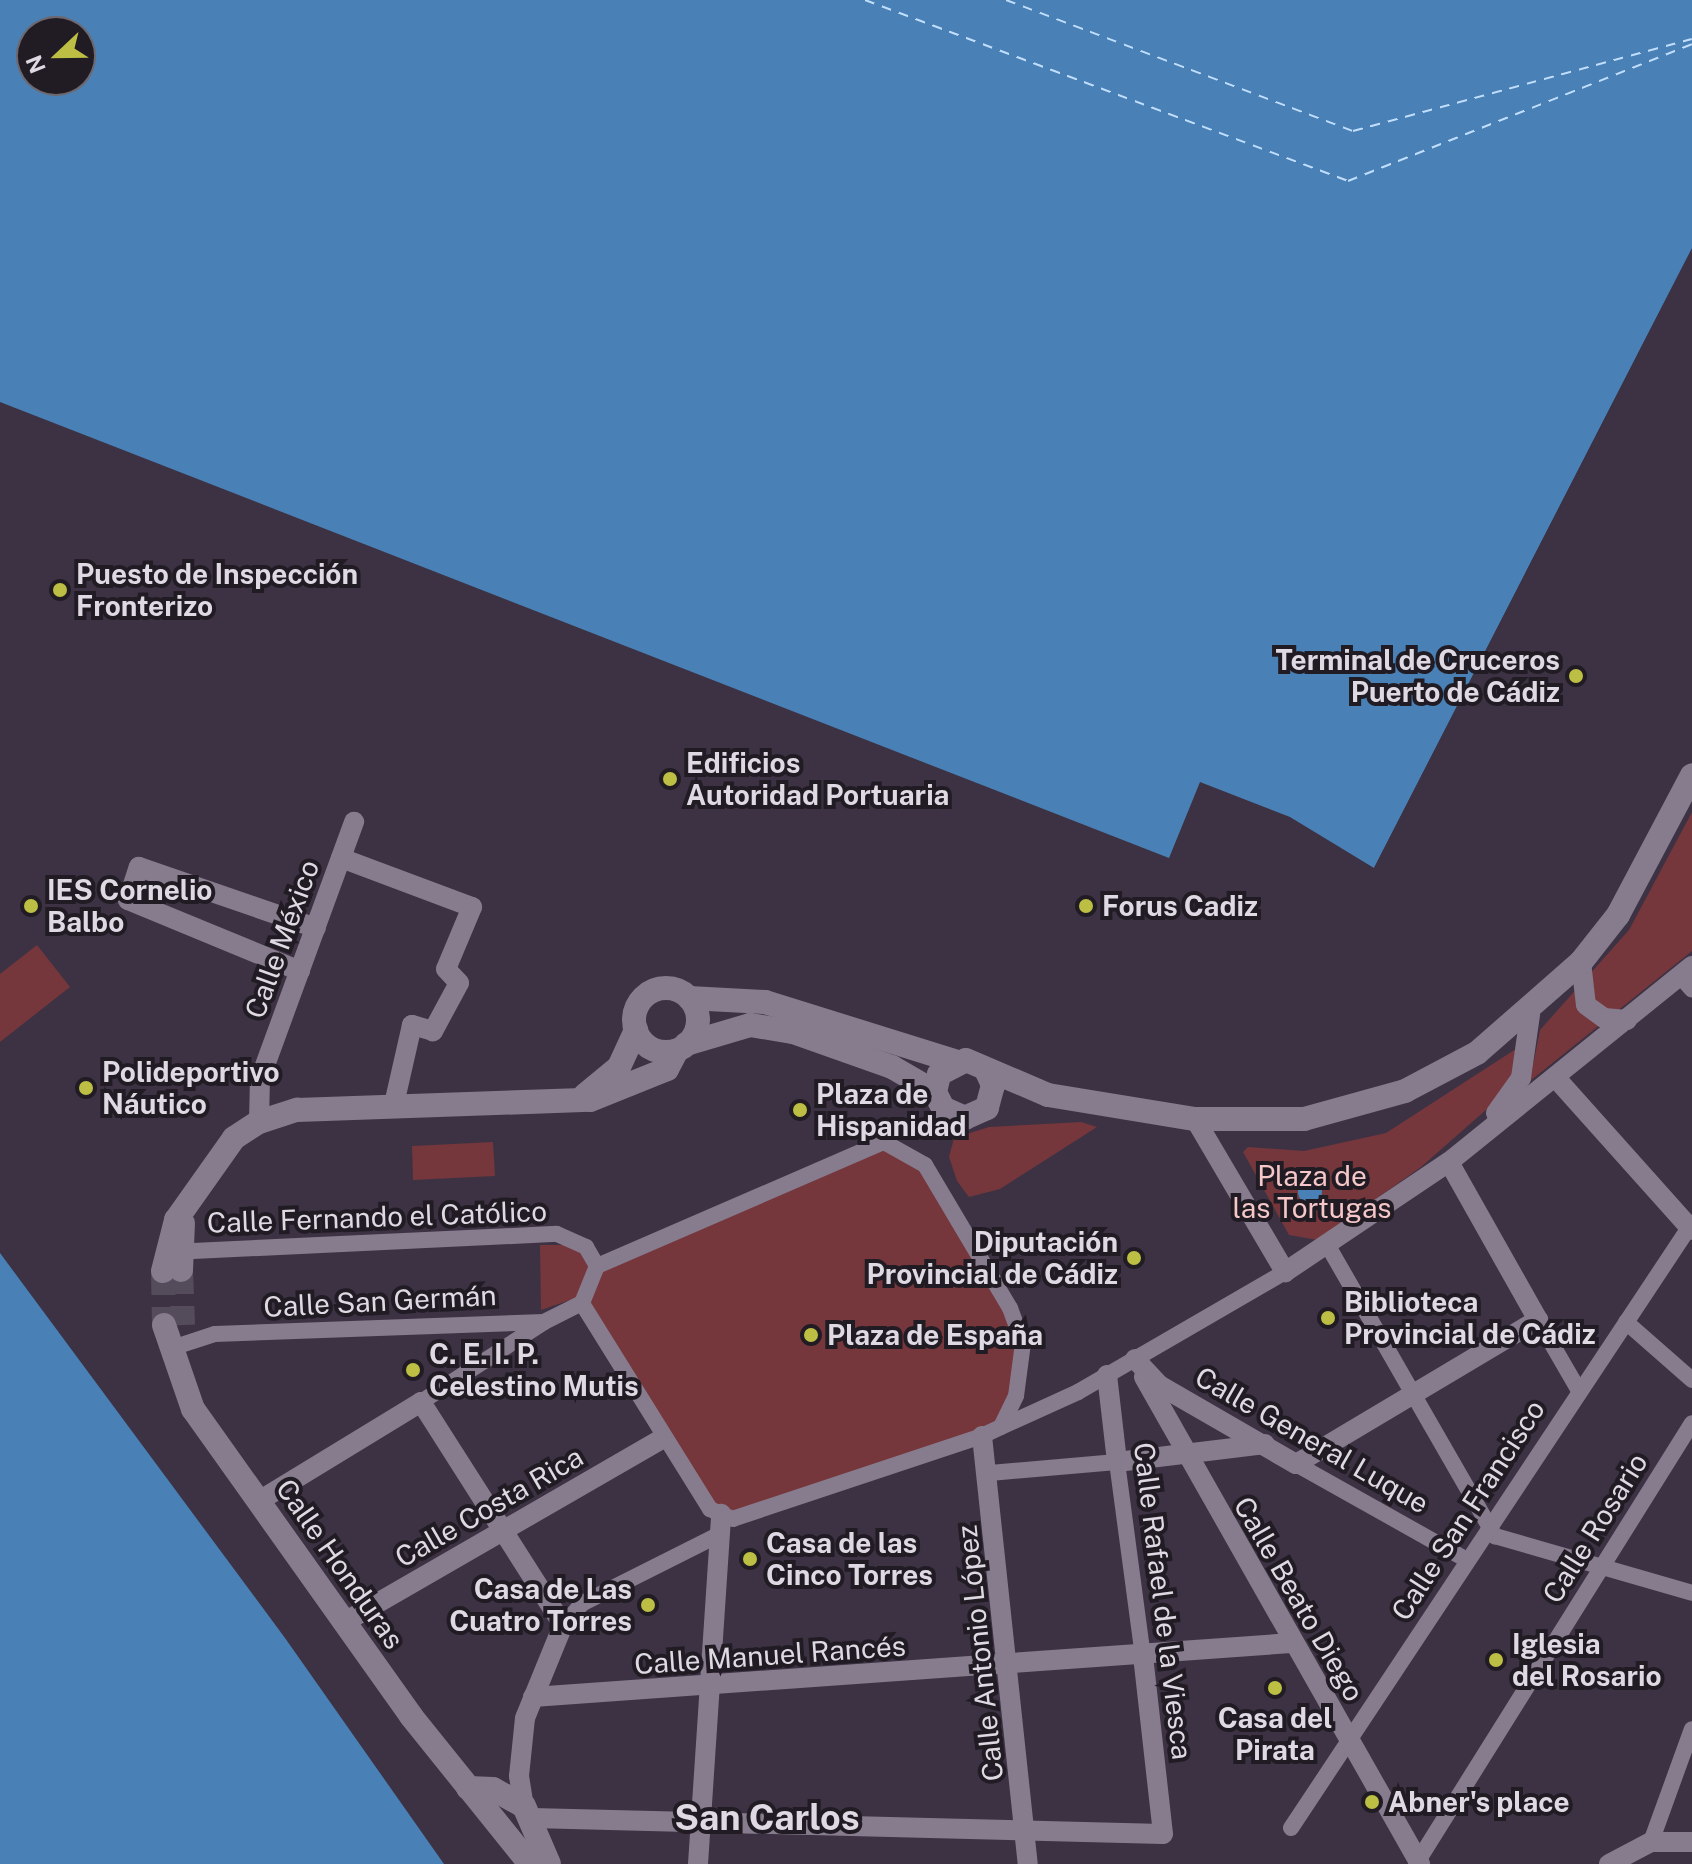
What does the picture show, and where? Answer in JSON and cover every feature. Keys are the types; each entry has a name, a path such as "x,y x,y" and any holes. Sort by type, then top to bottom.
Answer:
{"street":[{"path":"575,1100 607,1081 636,1030 636,1009 648,994 668,989 689,998 765,1002 986,1070 1048,1095 1195,1119 1278,1122 1372,1103 1435,1078 1530,1015 1581,962 1618,915 1692,775"},
{"name":"Calle México","path":"259,1122 260,1079 354,822"},
{"path":"341,858 472,907 446,969 459,983 433,1031 412,1025 394,1104"},
{"path":"300,971 128,900 139,867 316,928"},
{"path":"1581,962 1586,1005 1604,1018 1627,1020"},
{"path":"549,1864 528,1812 520,1745 533,1697 563,1625 583,1603 721,1524 982,1436 1107,1375 1328,1246 1449,1162 1627,1020 1688,977"},
{"path":"179,1264 169,1232 234,1138 259,1122 297,1110 394,1104 575,1100 643,1081 667,1069 697,1024 689,998"},
{"path":"1477,1137 1521,1078 1530,1015"},
{"path":"636,1030 657,1051 682,1047 750,1025 793,1032 892,1067 935,1092 957,1117 1048,1095"},
{"path":"935,1092 939,1074 955,1061"},
{"path":"986,1070 993,1085 987,1108"},
{"path":"1555,1077 1691,1227"},
{"path":"1195,1119 1285,1272"},
{"path":"698,1864 713,1688 721,1524 662,1439 582,1303 597,1266 891,1144 925,1165 1018,1327 1021,1384 1001,1427"},
{"path":"1449,1162 1578,1389"},
{"name":"Calle San Francisco","path":"1291,1828 1489,1530 1578,1389 1691,1227"},
{"name":"Calle Fernando el Católico","path":"179,1264 557,1234 586,1247 597,1266"},
{"path":"1328,1246 1489,1530 1692,1593"},
{"name":"Calle San Germán","path":"175,1341 215,1334 544,1322 582,1303"},
{"path":"1296,1464 1538,1320"},
{"path":"259,1501 544,1322"},
{"path":"1626,1322 1692,1380"},
{"name":"Calle Honduras","path":"175,1341 193,1409 343,1623 530,1864"},
{"name":"Calle General Luque","path":"1135,1359 1159,1385 1467,1560"},
{"name":"Calle Beato Diego","path":"1135,1359 1184,1457 1349,1738 1418,1863"},
{"name":"Calle Rafael de la Viesca","path":"1026,1827 1163,1834 1107,1375"},
{"path":"421,1402 563,1625"},
{"name":"Calle Rosario","path":"1418,1863 1601,1566 1689,1434"},
{"name":"Calle Antonio López","path":"982,1436 990,1473 1011,1667 1028,1864"},
{"name":"Calle Costa Rica","path":"343,1623 662,1439"},
{"path":"990,1473 1184,1457 1265,1444"},
{"name":"Calle Manuel Rancés","path":"533,1697 1011,1667 1291,1643"},
{"path":"1643,1864 1692,1729"},
{"path":"468,1788 493,1789 528,1812 1026,1827"},
{"path":"1609,1864 1651,1842 1692,1842"}],"green space":[{"path":"1692,812 1692,951 1530,1081 1540,1030 1629,930"},
{"path":"37,945 70,987 0,1042 0,974"},
{"name":"Plaza de las Tortugas","path":"1519,1047 1523,1053 1504,1094 1421,1167 1318,1240 1289,1235 1243,1152 1248,1147 1304,1151 1386,1133"},
{"path":"1081,1122 1097,1127 1000,1189 969,1197 957,1181 949,1157 954,1138 989,1127"},
{"path":"493,1142 495,1176 413,1180 412,1146"},
{"name":"Plaza de España","path":"884,1142 917,1156 1023,1343 1001,1427 733,1519 710,1509 582,1303 597,1266"},
{"path":"540,1245 578,1245 590,1261 579,1297 541,1310"}],"water":[{"path":"0,0 1692,0 1692,248 1374,868 1290,817 1200,782 1169,858 0,402"},
{"path":"1310,1180 1319,1183 1322,1192 1319,1201 1310,1204 1301,1201 1298,1192 1301,1183"},
{"path":"0,1253 285,1638 444,1864 0,1864"}],"pier":[{"path":"1692,248 1378,868 1374,868"}],"ferry route":[{"path":"865,0 1348,181 1692,44"},
{"path":"1006,0 1353,131 1692,39"}],"tunnel":[{"path":"181,1270 183,1325"},
{"path":"163,1271 164,1325"}],"place":[{"name":"Puesto de Inspección Fronterizo","path":"60,590"},
{"name":"Terminal de Cruceros Puerto de Cádiz","path":"1576,676"},
{"name":"Edificios Autoridad Portuaria","path":"670,779"},
{"name":"IES Cornelio Balbo","path":"31,906"},
{"name":"Forus Cadiz","path":"1086,906"},
{"name":"Polideportivo Náutico","path":"86,1088"},
{"name":"Plaza de Hispanidad","path":"800,1110"},
{"name":"Diputación Provincial de Cádiz","path":"1134,1258"},
{"name":"Biblioteca Provincial de Cádiz","path":"1328,1318"},
{"name":"Plaza de España","path":"811,1335"},
{"name":"C. E. I. P. Celestino Mutis","path":"413,1370"},
{"name":"Casa de las Cinco Torres","path":"750,1559"},
{"name":"Casa de Las Cuatro Torres","path":"648,1605"},
{"name":"Iglesia del Rosario","path":"1496,1660"},
{"name":"Casa del Pirata","path":"1275,1688"},
{"name":"Abner's place","path":"1372,1802"}],"district":[{"name":"San Carlos","path":"767,1818"}]}
